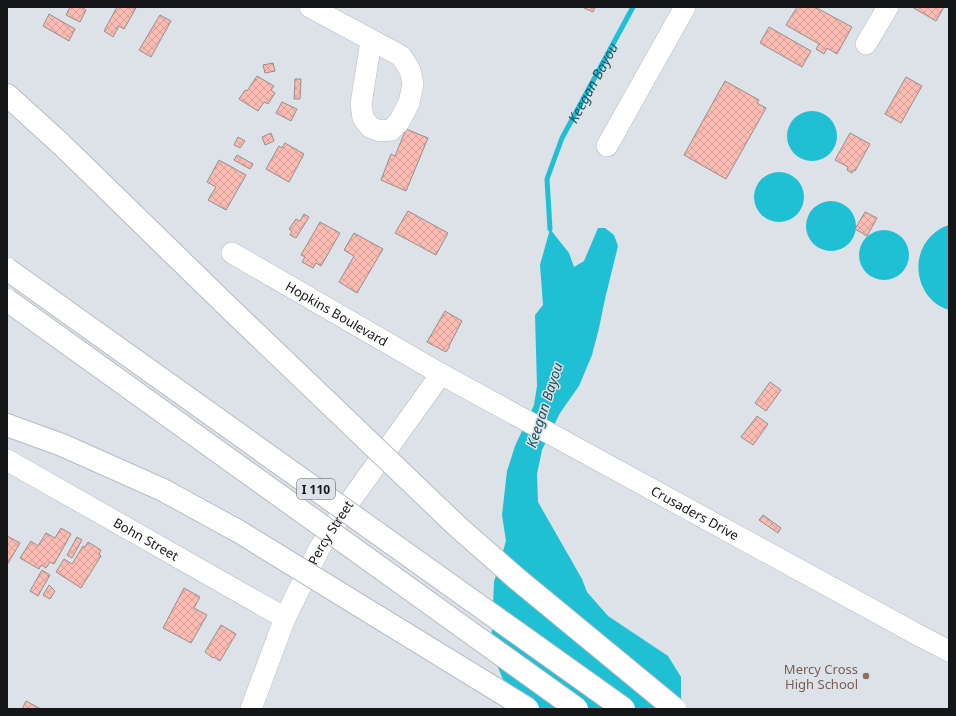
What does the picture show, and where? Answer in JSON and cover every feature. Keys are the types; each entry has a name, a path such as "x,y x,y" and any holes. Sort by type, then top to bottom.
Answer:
{"highway":[{"path":"7,96 62,145 224,304 456,526 516,578 675,709"},
{"name":"I 110","path":"7,269 624,709"},
{"name":"I 110","path":"7,300 577,709"},
{"path":"7,425 62,445 162,490 238,531 528,709"}],"street":[{"path":"310,7 371,41"},
{"path":"607,146 685,7"},
{"path":"866,44 888,7"},
{"name":"Hopkins Boulevard","path":"232,253 441,374"},
{"name":"Crusaders Drive","path":"441,374 949,651"},
{"name":"Percy Street","path":"251,709 285,618 319,549 348,504 441,374"},
{"name":"Bohn Street","path":"7,460 285,618"}],"water":[{"path":"807,111 817,111 830,118 837,131 837,141 830,154 817,161 807,161 798,157 791,150 787,141 787,131 791,122 798,115"},
{"path":"774,172 784,172 797,179 804,192 804,202 797,215 784,222 774,222 765,218 758,211 754,202 754,192 758,183 765,176"},
{"path":"831,201 845,205 852,212 856,226 852,240 845,247 831,251 817,247 810,240 806,226 810,212 817,205"},
{"path":"949,225 949,310 938,305 930,298 924,289 918,267 924,245 935,232"},
{"path":"598,228 605,228 614,235 618,246 592,355 579,386 560,413 542,450 537,474 538,502 582,579 587,592 608,616 668,656 681,677 681,709 515,709 491,650 494,582 506,541 502,515 507,471 515,446 534,405 537,386 535,315 543,305 540,265 550,229 569,253 574,267 584,261"},
{"path":"879,230 889,230 902,237 909,250 909,260 902,273 889,280 879,280 870,276 863,269 859,260 859,250 863,241 870,234"}],"building":[{"path":"70,7 81,7 86,10 80,22 66,15"},
{"path":"117,7 136,8 124,29 119,26 113,37 104,31"},
{"path":"582,7 595,7 593,12"},
{"path":"797,7 815,7 852,27 837,54 827,48 824,54 816,49 819,44 786,25"},
{"path":"912,7 944,7 936,21"},
{"path":"49,14 75,29 69,41 43,26"},
{"path":"160,15 171,21 151,57 139,50"},
{"path":"769,27 811,51 802,67 760,43"},
{"path":"273,63 275,71 265,73 263,65"},
{"path":"257,76 274,86 271,90 275,93 268,104 264,102 258,111 239,99 245,90 247,91"},
{"path":"906,77 922,86 901,123 885,114"},
{"path":"295,79 301,79 300,99 294,99"},
{"path":"725,81 759,100 757,103 766,108 726,179 684,155"},
{"path":"282,102 297,109 291,121 276,113"},
{"path":"406,129 428,138 406,191 381,180 391,154 395,156"},
{"path":"271,133 274,141 265,145 262,137"},
{"path":"850,133 870,144 855,171 853,170 852,173 847,170 848,167 835,160"},
{"path":"238,137 245,141 240,148 234,145"},
{"path":"285,143 304,154 289,182 266,169 279,146 282,148"},
{"path":"237,155 253,164 250,169 234,160"},
{"path":"219,160 246,175 226,210 208,200 216,187 207,182"},
{"path":"408,211 448,233 436,255 395,233"},
{"path":"865,212 877,218 867,236 855,229"},
{"path":"304,214 309,217 296,238 290,235 292,231 289,229 296,219 300,221"},
{"path":"320,222 340,233 321,266 316,263 313,268 302,262 305,257 301,255"},
{"path":"354,233 383,249 357,293 339,282 354,256 344,250"},
{"path":"445,311 462,321 446,352 427,342"},
{"path":"770,382 781,390 766,411 755,403"},
{"path":"757,416 768,424 753,445 741,437"},
{"path":"763,515 781,528 778,533 759,520"},
{"path":"61,528 71,534 54,564 50,562 46,568 41,565 39,569 20,558 31,541 38,546 46,533 55,538"},
{"path":"7,536 20,543 7,565"},
{"path":"77,537 82,540 72,558 67,555"},
{"path":"88,542 101,550 99,554 101,556 81,588 56,572 64,559 72,564 83,546 85,547"},
{"path":"42,570 50,575 38,596 30,591"},
{"path":"49,585 55,591 50,599 43,595"},
{"path":"184,588 200,597 194,608 207,615 191,643 163,628"},
{"path":"221,625 236,634 220,661 205,652"},
{"path":"26,701 41,709 22,709"}],"waterway":[{"name":"Keegan Bayou","path":"550,229 547,179 562,138 633,7"}],"place":[{"name":"Mercy Cross High School","path":"866,676"}]}
